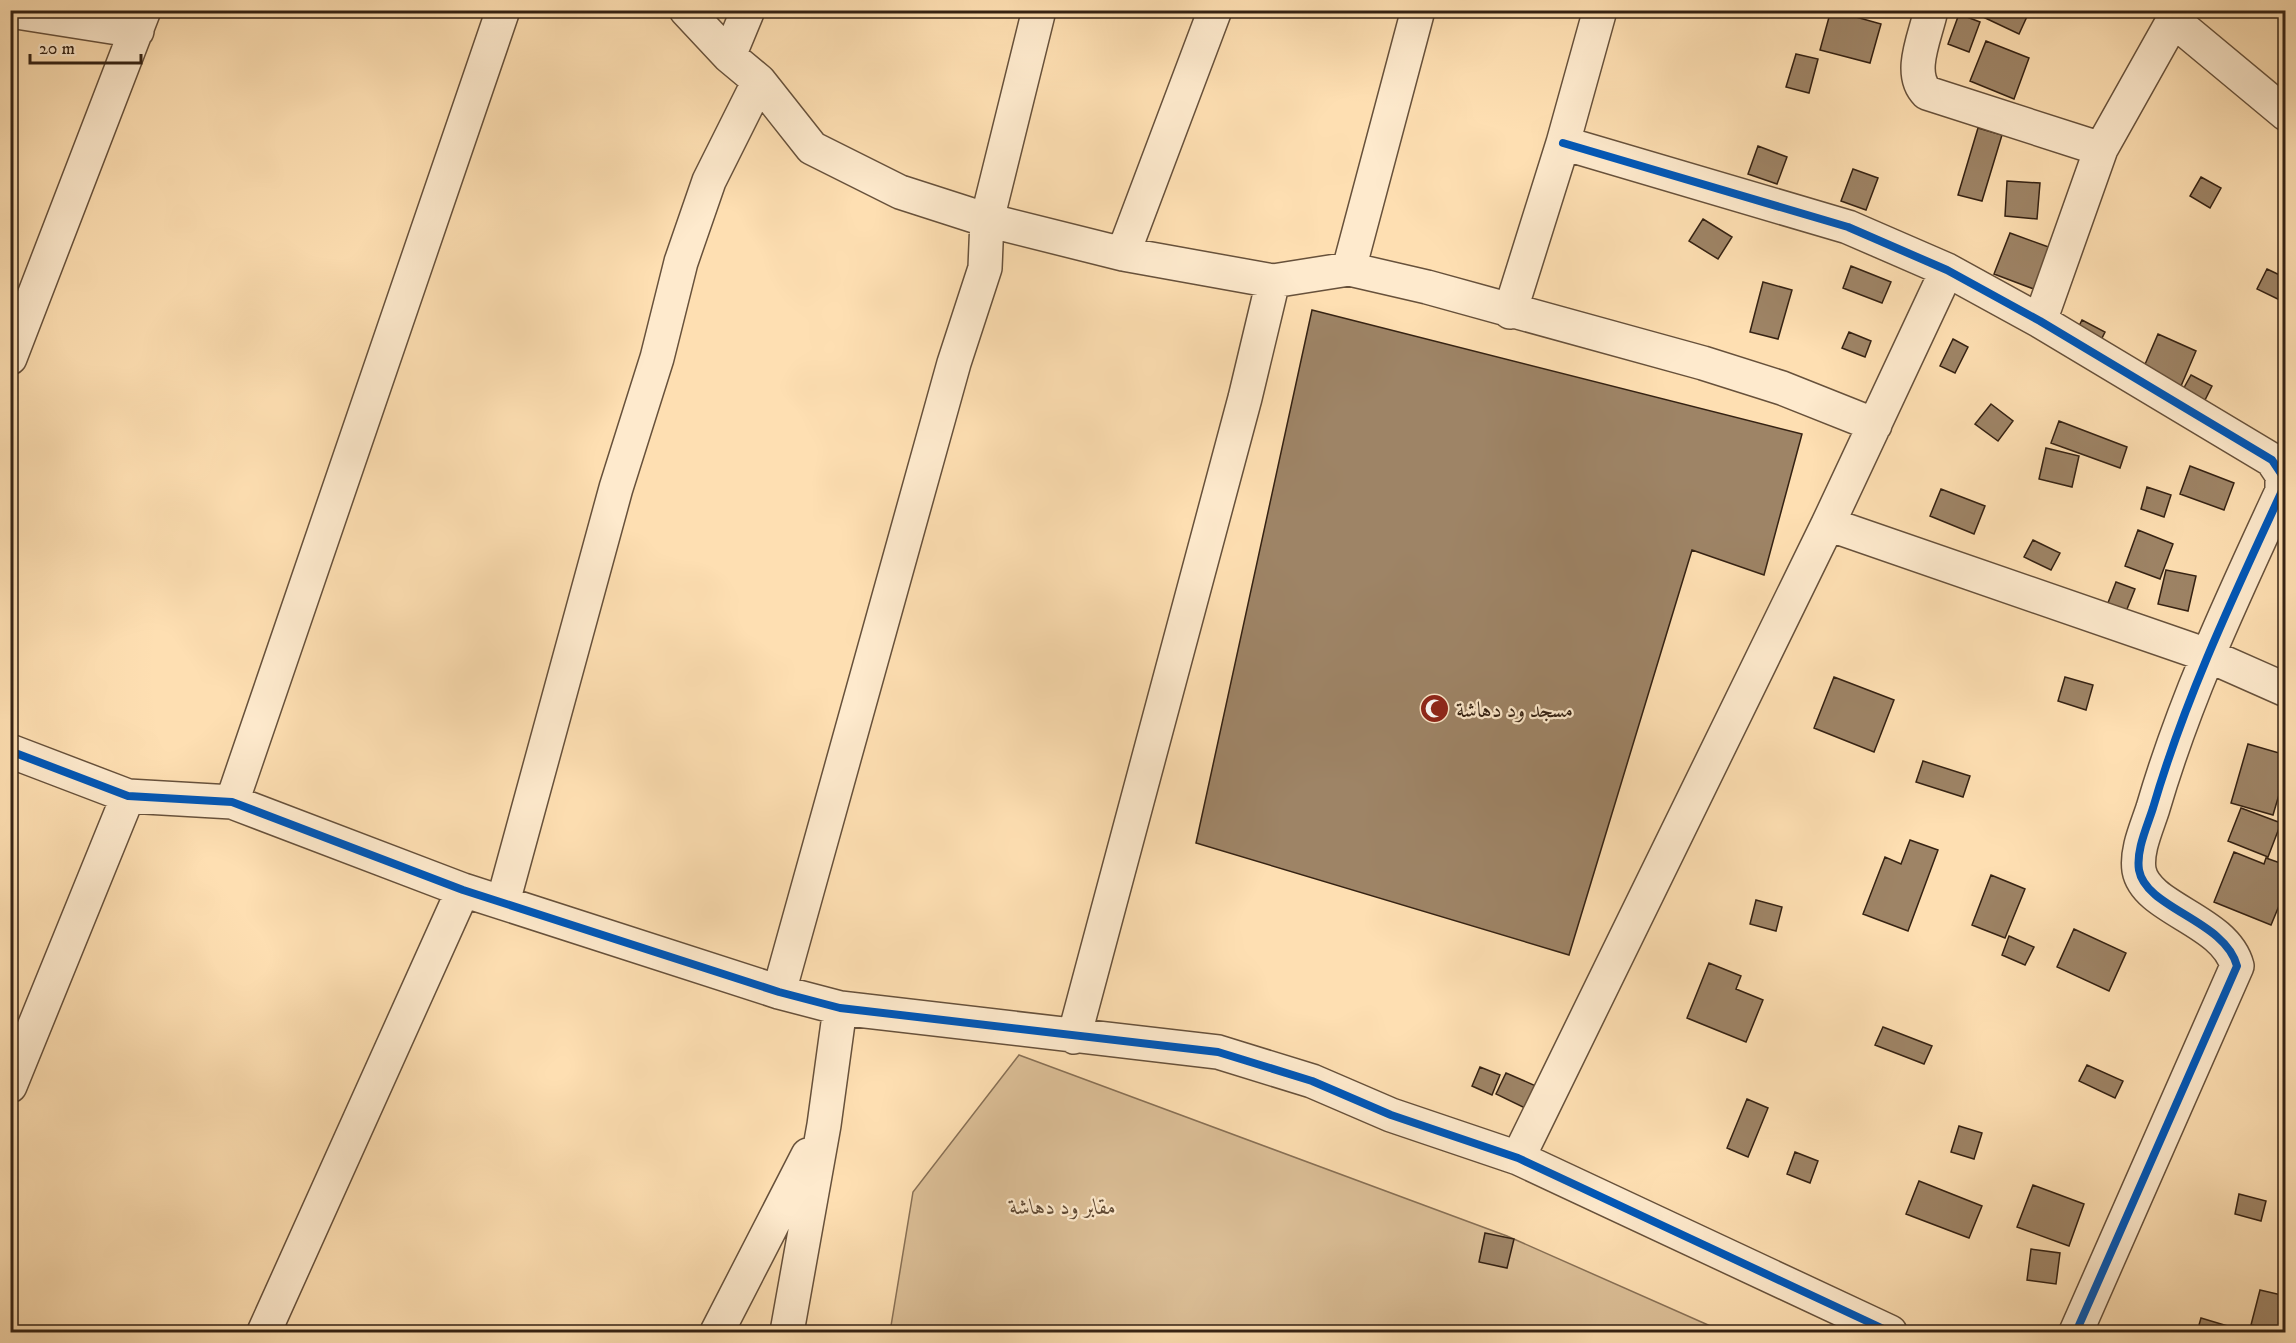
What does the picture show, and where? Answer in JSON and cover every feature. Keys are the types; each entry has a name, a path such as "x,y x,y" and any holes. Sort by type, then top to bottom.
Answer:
{"street":[{"path":"232,802 503,10"},
{"path":"686,10 729,56 759,81 812,148 900,192 987,220 1123,254 1273,281 1349,268 1427,287 1510,312 1702,363 1782,388 1875,425"},
{"path":"729,56 748,10"},
{"path":"779,992 954,363 985,268 987,220 1039,10"},
{"path":"1123,254 1215,10"},
{"path":"1349,268 1418,10"},
{"path":"1510,312 1563,143 1600,10"},
{"path":"1931,10 1916,75 1920,86 1927,93 2101,149"},
{"path":"10,11 141,21 10,358"},
{"path":"2040,321 2101,149 2176,15 2286,114"},
{"path":"503,902 616,488 657,358 681,262 710,181 759,81"},
{"path":"1563,143 1848,226 1947,270 2040,321 2272,460 2282,475 2282,491 2207,655 2166,763 2140,849 2139,870 2148,888 2220,938 2233,951 2237,966 2076,1332"},
{"path":"1518,1158 1828,524 1947,270"},
{"path":"1074,1036 1245,398 1273,281"},
{"path":"1828,524 2207,655 2286,690"},
{"path":"10,751 128,796 232,802 463,890 779,992 840,1008 1218,1052 1312,1081 1391,1115 1518,1158 1890,1332"},
{"path":"10,1086 128,796"},
{"path":"264,1332 463,890"},
{"path":"787,1332 824,1125 840,1008"},
{"path":"717,1332 824,1125"}],"green space":[{"name":"مقابر ود دهاشة","path":"1019,1055 1507,1236 1724,1332 890,1332 913,1192"}],"building":[{"path":"1831,10 1881,24 1870,63 1820,50"},
{"path":"1983,10 2030,10 2019,34 1981,16"},
{"path":"1959,14 1980,22 1969,52 1948,44"},
{"path":"1986,41 2029,58 2014,99 1970,81"},
{"path":"1796,54 1818,59 1809,93 1786,87"},
{"path":"1978,128 2002,135 1982,201 1958,195"},
{"path":"1758,146 1787,157 1777,184 1748,174"},
{"path":"1853,169 1878,178 1866,210 1841,201"},
{"path":"2201,177 2221,188 2210,208 2190,196"},
{"path":"2007,181 2040,183 2037,219 2005,216"},
{"path":"1703,219 1732,237 1718,259 1689,241"},
{"path":"2010,233 2054,249 2039,291 1994,274"},
{"path":"1851,266 1891,282 1882,303 1843,288"},
{"path":"2267,269 2286,278 2286,303 2257,289"},
{"path":"1763,282 1792,290 1778,339 1750,332"},
{"name":"مسجد ود دهاشة","path":"1312,310 1802,434 1764,575 1692,550 1569,955 1196,843"},
{"path":"2082,320 2105,332 2096,350 2073,338"},
{"path":"1849,332 1871,341 1865,357 1842,348"},
{"path":"2158,334 2196,351 2178,393 2140,376"},
{"path":"1953,339 1968,347 1955,373 1940,366"},
{"path":"2191,375 2212,386 2202,406 2180,395"},
{"path":"1991,404 2013,421 1998,441 1975,424"},
{"path":"2059,421 2127,447 2120,468 2051,443"},
{"path":"2046,448 2079,456 2072,487 2039,479"},
{"path":"2190,466 2234,483 2224,510 2180,494"},
{"path":"2147,487 2171,495 2164,517 2141,509"},
{"path":"1941,489 1985,506 1974,534 1930,516"},
{"path":"2138,530 2173,544 2160,579 2125,566"},
{"path":"2033,540 2060,553 2051,570 2024,557"},
{"path":"2166,570 2196,576 2188,611 2158,604"},
{"path":"2116,582 2135,589 2125,614 2106,608"},
{"path":"1834,677 1894,700 1874,752 1814,728"},
{"path":"2065,677 2093,685 2086,710 2058,701"},
{"path":"2248,744 2286,755 2286,771 2273,815 2231,803"},
{"path":"1923,761 1970,776 1963,797 1916,782"},
{"path":"2241,808 2281,823 2268,857 2228,841"},
{"path":"1910,840 1938,850 1908,931 1863,914 1885,857 1901,864"},
{"path":"2234,852 2264,864 2266,858 2286,865 2286,889 2271,925 2214,902"},
{"path":"1991,875 2025,889 2005,938 1972,925"},
{"path":"1756,900 1782,907 1776,931 1750,924"},
{"path":"2074,929 2126,953 2109,991 2057,967"},
{"path":"2009,936 2034,947 2025,965 2002,955"},
{"path":"1709,963 1741,976 1736,989 1763,1000 1746,1042 1687,1018"},
{"path":"1883,1027 1932,1046 1924,1064 1875,1045"},
{"path":"2087,1065 2123,1081 2115,1098 2079,1081"},
{"path":"1480,1067 1500,1075 1492,1095 1472,1086"},
{"path":"1506,1073 1536,1086 1525,1108 1496,1094"},
{"path":"1747,1099 1768,1108 1748,1157 1727,1148"},
{"path":"1959,1126 1982,1133 1974,1159 1951,1152"},
{"path":"2286,1139 2286,1162 2280,1160"},
{"path":"1795,1152 1818,1161 1810,1183 1787,1174"},
{"path":"1919,1181 1982,1206 1969,1238 1906,1214"},
{"path":"2033,1185 2084,1204 2069,1246 2017,1227"},
{"path":"2239,1194 2266,1201 2261,1221 2235,1214"},
{"path":"1485,1233 1514,1239 1507,1268 1479,1262"},
{"path":"2031,1249 2060,1253 2056,1284 2027,1280"},
{"path":"2260,1290 2286,1296 2285,1332 2251,1325"},
{"path":"2201,1318 2231,1327 2229,1332 2197,1332"}],"cycle path":[{"path":"1563,143 1848,227 1947,270 2040,321 2272,460 2282,475 2282,491 2212,647 2180,727 2145,831 2138,862 2145,883 2156,895 2218,937 2230,950 2237,966 2076,1332"},
{"path":"10,751 128,796 232,802 463,890 779,992 840,1008 1218,1052 1312,1081 1391,1115 1518,1158 1890,1332"}],"place":[{"name":"مسجد ود دهاشة","path":"1435,709"}]}
